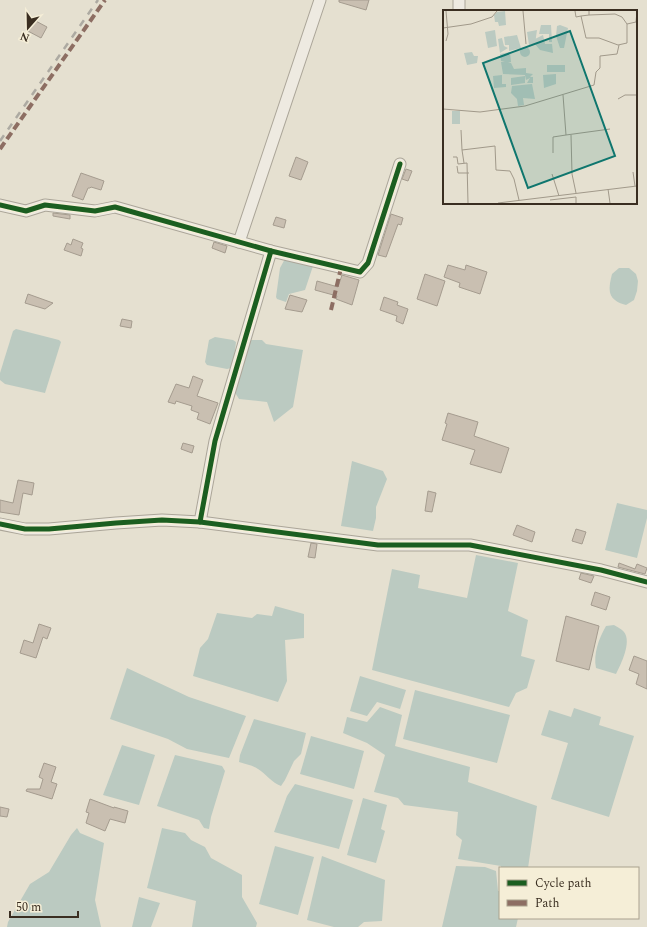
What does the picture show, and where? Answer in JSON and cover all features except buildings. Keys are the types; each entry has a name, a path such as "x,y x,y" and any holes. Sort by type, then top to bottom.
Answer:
{"street":[{"path":"239,242 320,0"},
{"path":"459,10 460,0"},
{"path":"0,206 26,211 45,205 95,211 115,207 271,251 360,272 368,263 400,164"},
{"path":"200,522 215,441 271,251"},
{"path":"0,524 25,529 49,529 162,520 200,522 378,545 470,545 601,570 647,582"}],"shaded area":[{"path":"286,257 313,266 305,290 289,294 286,302 277,299 276,297 280,268"},
{"path":"619,268 629,268 636,274 638,281 634,300 626,305 615,300 610,294 612,274"},
{"path":"16,329 59,340 61,342 45,393 5,384 0,380 0,373 13,331"},
{"path":"215,337 233,340 236,342 234,360 231,368 227,369 207,365 205,362 209,340"},
{"path":"249,340 262,340 266,344 303,350 293,407 274,422 267,402 239,399 234,391"},
{"path":"352,461 383,471 387,479 376,507 376,518 373,531 341,526"},
{"path":"617,503 647,510 647,518 637,558 605,550"},
{"path":"476,555 518,563 508,611 528,620 521,656 535,660 527,688 516,693 509,707 372,670 392,569 420,575 418,588 467,598"},
{"path":"275,606 304,614 304,638 285,640 287,681 278,702 193,676 200,648 208,639 217,613 252,618 257,614 272,616"},
{"path":"614,625 624,632 627,641 625,653 616,674 596,668 595,663 597,646 603,631 606,626"},
{"path":"127,668 189,697 246,716 229,758 187,749 168,739 110,719"},
{"path":"360,676 406,690 400,709 377,702 367,716 350,711"},
{"path":"415,690 510,715 497,763 403,739"},
{"path":"380,707 402,715 395,746 470,767 468,782 537,806 528,867 501,867 458,859 462,840 456,835 458,812 404,805 398,798 374,792 385,755 367,743 343,733 347,717 367,722"},
{"path":"574,708 601,717 599,725 634,736 609,817 551,799 568,743 541,735 549,710 571,717"},
{"path":"254,719 306,733 301,754 294,761 281,786 256,768 239,762 240,755"},
{"path":"311,736 364,751 354,789 300,774"},
{"path":"122,745 155,755 139,805 103,795"},
{"path":"175,755 222,766 225,771 211,817 209,829 204,828 199,820 157,806"},
{"path":"295,784 353,800 339,849 274,832 287,796"},
{"path":"363,798 387,805 381,829 385,831 376,863 347,855"},
{"path":"77,828 80,833 104,843 95,900 101,927 7,927 8,922 30,884 49,872 71,835"},
{"path":"162,828 185,833 191,840 205,847 211,858 242,875 242,897 257,923 256,927 192,927 196,901 147,888"},
{"path":"275,846 314,857 298,915 259,904"},
{"path":"322,856 385,880 382,921 364,922 358,927 334,927 307,920"},
{"path":"456,866 485,867 496,871 499,891 499,919 518,919 516,927 442,927"},
{"path":"139,897 160,903 151,927 132,927"}],"railway":[{"path":"0,141 98,0"}],"marked path":[{"path":"0,149 105,0"},
{"path":"331,310 341,268"}],"cycle path":[{"path":"200,522 215,441 271,251 360,272 368,263 400,164"},
{"path":"0,205 26,211 45,205 95,211 115,207 271,251"},
{"path":"0,524 25,529 49,529 162,520 200,522 378,545 470,545 601,570 647,582"}]}
